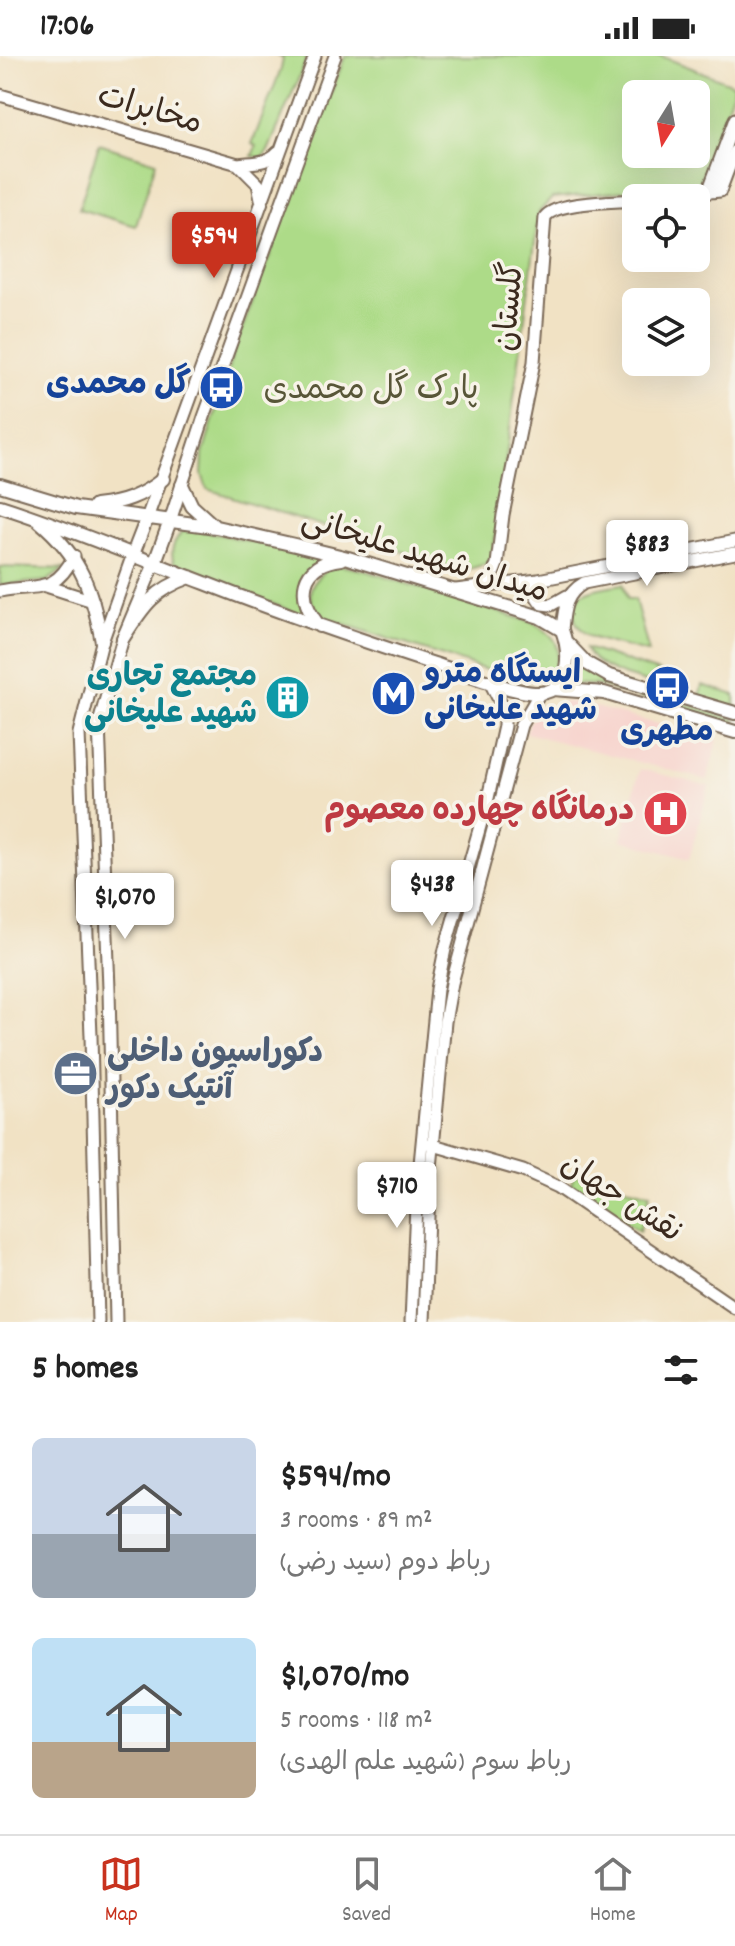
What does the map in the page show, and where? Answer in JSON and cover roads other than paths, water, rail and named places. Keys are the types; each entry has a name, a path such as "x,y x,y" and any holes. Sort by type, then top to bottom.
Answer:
{"main road":[{"path":"98,1322 79,733 117,595 163,479 315,56"},
{"path":"116,1322 109,989 99,723 123,638 170,521 204,417 335,56"},
{"name":"مخابرات","path":"0,95 238,164"},
{"path":"714,191 735,119"},
{"path":"238,164 270,159 281,147"},
{"path":"714,191 735,151"},
{"path":"238,164 258,184 261,202"},
{"path":"710,191 714,191"},
{"name":"گلستان","path":"497,564 503,515 534,362 545,217 551,210 563,207 622,201"},
{"path":"187,412 198,419 204,417"},
{"path":"76,508 128,501 163,479"},
{"name":"میدان شهید علیخانی","path":"0,485 76,508 216,527 348,558 540,617 562,630 567,643 568,665 553,689"},
{"path":"182,485 192,506 216,527"},
{"path":"0,506 69,528 319,627 490,682 539,694 553,689 578,688 604,693 735,732"},
{"path":"69,528 78,529 85,523 83,513 76,508"},
{"path":"34,517 58,537 74,556 93,601 102,642"},
{"path":"451,590 538,580 735,541"},
{"path":"538,580 534,588 535,596 542,604 551,605 584,583 735,553"},
{"path":"0,591 60,579 74,556"},
{"path":"319,627 304,601 304,586 318,566 348,558"},
{"path":"488,587 497,564 515,583"},
{"path":"123,638 146,603 158,592 190,577"},
{"path":"42,585 93,601"},
{"path":"117,595 125,587 132,587 136,592 136,604"},
{"path":"562,630 564,606 569,595"},
{"path":"567,643 586,663 609,676 735,713"},
{"path":"411,1322 416,1205 432,1024 445,949 488,798 504,726 504,710 490,682"},
{"path":"424,1322 429,1189 445,1022 452,983 521,725 539,694"},
{"name":"نقش جهان","path":"422,1141 523,1171 558,1187 735,1308"},
{"path":"96,1239 109,1243 115,1239"},
{"path":"97,1282 103,1276 110,1277 115,1283"}],"place":[{"name":"گل محمدی","path":"222,387"},
{"name":"مطهری","path":"667,687"},
{"name":"ایستگاه مترو شهید علیخانی","path":"393,694"},
{"name":"مجتمع تجاری شهید علیخانی","path":"288,697"},
{"name":"درمانگاه چهارده معصوم","path":"665,813"},
{"name":"دکوراسیون داخلی آنتیک دکور","path":"76,1073"}],"park label":[{"name":"پارک گل محمدی","path":"371,392"}]}
